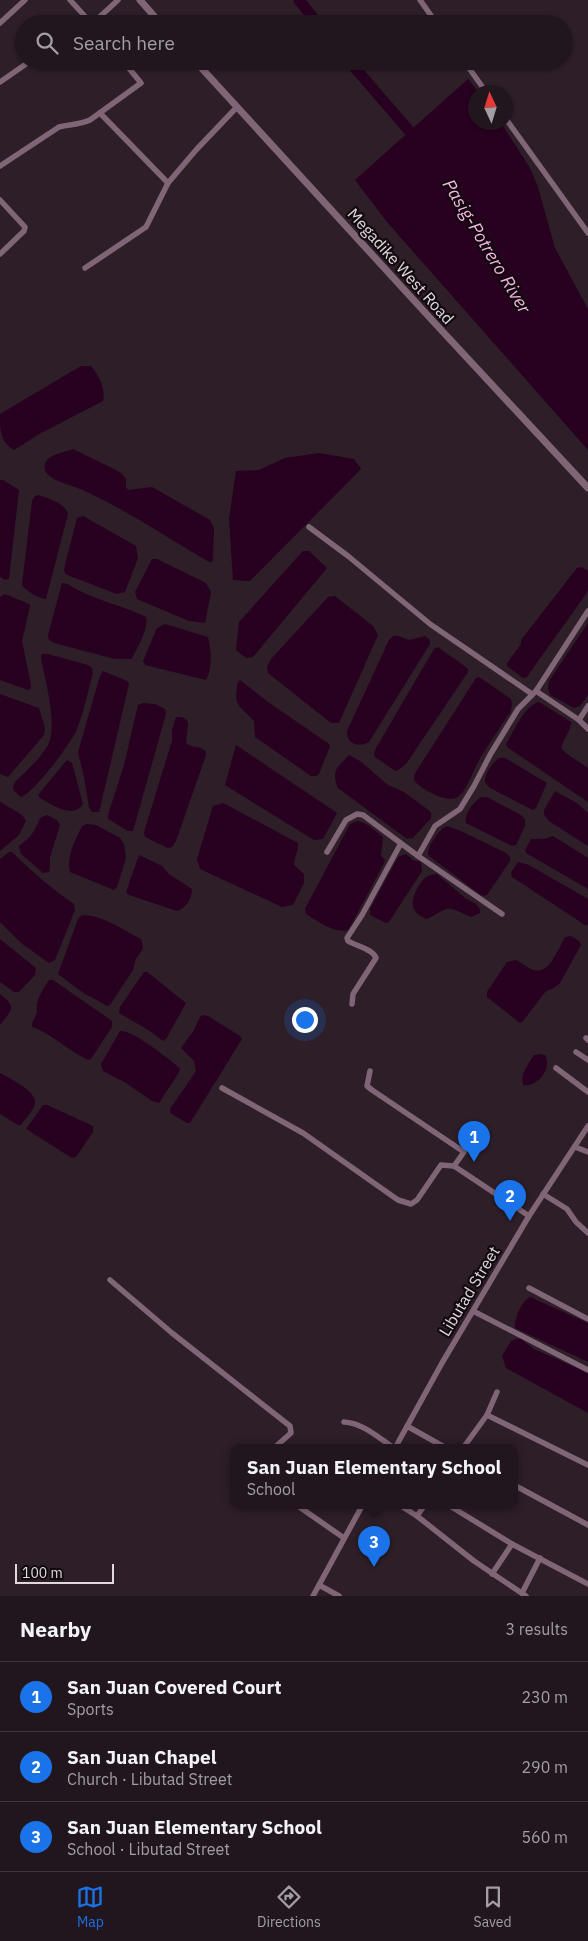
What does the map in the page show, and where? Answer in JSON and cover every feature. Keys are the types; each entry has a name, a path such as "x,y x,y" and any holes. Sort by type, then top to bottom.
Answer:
{"street":[{"path":"0,23 25,0"},
{"path":"70,0 84,15"},
{"path":"102,15 118,0"},
{"path":"140,0 153,15"},
{"path":"420,0 431,15"},
{"path":"0,82 17,70"},
{"path":"0,166 59,127 81,124 100,113 141,84 130,70"},
{"name":"Megadike West Road","path":"203,70 588,488"},
{"path":"470,70 481,85"},
{"path":"85,268 146,226 168,183 237,107"},
{"path":"100,113 168,183"},
{"path":"513,129 588,233"},
{"path":"0,200 25,227 24,231 0,254"},
{"path":"309,527 348,556 424,619 534,693 579,720 588,728"},
{"path":"418,856 435,826 460,809 518,709 534,693 588,611"},
{"path":"579,720 588,706"},
{"path":"326,852 346,820 357,814 363,815 400,845 502,914"},
{"path":"352,1004 353,994 376,958 373,952 355,945 348,941 347,938 362,915 400,845"},
{"path":"576,1052 588,1060"},
{"path":"556,1068 588,1092"},
{"path":"370,1071 367,1086 464,1152 454,1166"},
{"path":"222,1088 303,1134 398,1200 411,1204 417,1200 441,1165 454,1166 530,1216"},
{"name":"Libutad Street","path":"396,1444 543,1194 588,1126"},
{"path":"575,1147 588,1152"},
{"path":"543,1194 567,1209 576,1222 588,1233"},
{"path":"110,1280 172,1333 290,1426 291,1433 279,1444"},
{"path":"529,1288 588,1319"},
{"path":"473,1311 588,1370"},
{"path":"466,1444 487,1414 497,1392"},
{"path":"487,1414 588,1466"},
{"path":"344,1422 360,1425 388,1444"},
{"path":"407,1426 439,1444"},
{"path":"518,1487 588,1525"},
{"path":"302,1509 344,1538"},
{"path":"313,1596 360,1509"},
{"path":"406,1509 492,1574 524,1594 540,1558"},
{"path":"417,1516 422,1509"},
{"path":"455,1509 512,1544 588,1584"},
{"path":"492,1574 512,1544"},
{"path":"319,1585 339,1596"}],"water":[{"path":"468,79 473,85 468,85 468,130 506,130 530,168 538,187 555,248 588,309 588,450 387,222 355,180"},
{"path":"81,366 91,366 97,374 103,387 103,401 41,433 14,450 9,447 3,439 0,414"},
{"path":"73,449 120,472 126,479 128,490 152,487 210,520 214,528 212,562 209,562 117,507 47,474 45,465 50,457"},
{"path":"319,453 354,459 361,469 250,581 233,580 229,519 236,471 259,470 285,458"},
{"path":"0,480 19,490 9,579 5,580 0,577"},
{"path":"38,495 60,504 68,514 46,599 32,594 22,585 32,501"},
{"path":"83,516 136,546 138,558 125,592 117,594 65,574 64,569 77,518"},
{"path":"303,551 309,551 327,568 253,657 246,658 236,650 239,622"},
{"path":"152,559 157,559 206,583 211,592 205,623 189,621 137,599 135,592"},
{"path":"582,567 588,571 588,590 586,594 526,678 523,678 507,666 507,663 521,644 521,640 577,568"},
{"path":"62,583 146,617 144,633 132,659 115,659 49,640 48,635"},
{"path":"5,594 30,606 22,641 31,685 31,688 28,690 0,680 0,597"},
{"path":"335,596 373,626 378,635 339,723 331,723 268,673 267,667 271,659 328,597"},
{"path":"588,623 588,695 580,706 574,708 550,695 549,681"},
{"path":"165,624 208,637 211,653 206,680 145,665 143,661 157,628"},
{"path":"393,636 409,640 425,636 430,640 430,644 369,742 361,745 354,744 349,739 347,731 389,640"},
{"path":"438,647 465,666 468,672 406,764 397,771 394,770 375,757 374,753 434,649"},
{"path":"42,654 88,665 92,668 93,673 82,715 74,736 43,778 27,794 21,797 14,791 15,782 42,754 51,736 51,714 41,658"},
{"path":"103,671 127,681 129,684 99,812 92,812 89,807 78,752"},
{"path":"479,677 511,699 511,711 479,760 461,794 453,799 448,799 434,794 417,784 414,780 414,775 476,678"},
{"path":"240,680 268,702 329,744 330,746 319,774 311,776 255,737 254,721 239,706 236,699 237,684"},
{"path":"0,694 39,708 45,728 44,735 8,777 0,774"},
{"path":"539,702 571,722 570,729 561,748 588,768 588,802 507,747 506,744 524,714"},
{"path":"143,703 155,704 165,709 166,714 133,831 128,831 108,819 108,815 124,765 138,705"},
{"path":"176,717 182,717 187,720 186,743 190,746 204,749 206,755 176,841 172,847 168,848 145,837 144,832 172,741 172,730"},
{"path":"236,745 337,813 323,839 314,840 225,785"},
{"path":"349,755 360,761 388,785 404,792 431,812 431,818 413,838 407,839 338,788 335,777 336,770"},
{"path":"499,758 505,758 547,783 536,808 533,810 490,788 486,784 485,778 488,771"},
{"path":"67,760 72,763 83,804 73,811 56,807 38,795"},
{"path":"555,791 577,803 588,813 588,846 549,821 544,815 544,810"},
{"path":"481,797 487,797 521,815 525,820 525,826 516,845 512,846 466,823 466,816 470,808"},
{"path":"0,801 21,814 26,821 19,835 0,851"},
{"path":"223,803 298,843 294,865 304,874 304,883 293,905 282,907 200,869 197,859 213,806"},
{"path":"47,815 57,820 60,825 50,857 49,872 43,873 21,854 19,846 32,834 40,818"},
{"path":"358,821 368,825 383,837 381,856 385,860 348,930 343,931 326,926 306,914 305,909 350,824"},
{"path":"86,824 96,825 120,838 124,844 126,858 117,887 114,890 70,872 69,860 72,849 82,826"},
{"path":"447,826 506,853 510,857 510,861 487,895 483,896 478,893 428,855 429,848 434,839"},
{"path":"553,836 588,858 588,889 526,853 525,850 531,839 545,839"},
{"path":"9,852 12,852 42,880 74,904 75,910 55,960 49,963 21,943 0,922 0,859"},
{"path":"406,854 413,860 421,862 422,871 389,922 386,923 370,915 370,909 398,857"},
{"path":"139,855 162,866 169,874 192,889 190,900 183,908 177,911 129,895 126,892"},
{"path":"518,862 529,865 588,899 588,925 585,925 512,877 511,873"},
{"path":"437,874 465,898 476,904 480,909 480,913 471,917 456,910 445,909 427,919 418,914 413,906 415,892 425,878"},
{"path":"82,915 98,917 141,939 143,948 135,961 133,970 110,1005 107,1006 82,992 58,974 78,919"},
{"path":"571,936 579,941 581,945 560,983 546,991 523,1021 520,1023 487,997 487,992 507,962 516,960 532,969 539,970 544,968 553,960 565,937"},
{"path":"0,939 36,968 35,975 19,992 14,992 0,982"},
{"path":"144,972 147,972 186,1003 166,1039 163,1041 119,1013 120,1007"},
{"path":"49,980 53,980 112,1021 112,1027 91,1059 88,1060 47,1034 32,1027 37,1014 38,1000"},
{"path":"0,994 9,1002 11,1009 0,1025"},
{"path":"203,1015 208,1016 242,1039 190,1123 187,1123 170,1113 170,1109 196,1071 194,1061 181,1048"},
{"path":"120,1031 134,1035 180,1068 159,1103 152,1101 126,1083 103,1071 101,1064"},
{"path":"534,1055 545,1055 547,1060 545,1071 538,1080 528,1085 523,1085 525,1069"},
{"path":"0,1073 27,1089 34,1098 33,1108 21,1125 0,1114"},
{"path":"43,1105 47,1105 93,1126 93,1132 76,1157 72,1158 26,1129"},
{"path":"530,1297 588,1323 588,1362 515,1328 519,1311"},
{"path":"521,1339 534,1349 588,1373 588,1413 506,1368 502,1356 511,1341"}],"waterway":[{"name":"Pasig-Potrero River","path":"299,0 311,15"},
{"name":"Pasig-Potrero River","path":"357,70 418,141"}],"place":[{"name":"San Juan Covered Court","path":"474,1162"},
{"name":"San Juan Chapel","path":"510,1221"},
{"name":"San Juan Elementary School","path":"374,1567"}]}
